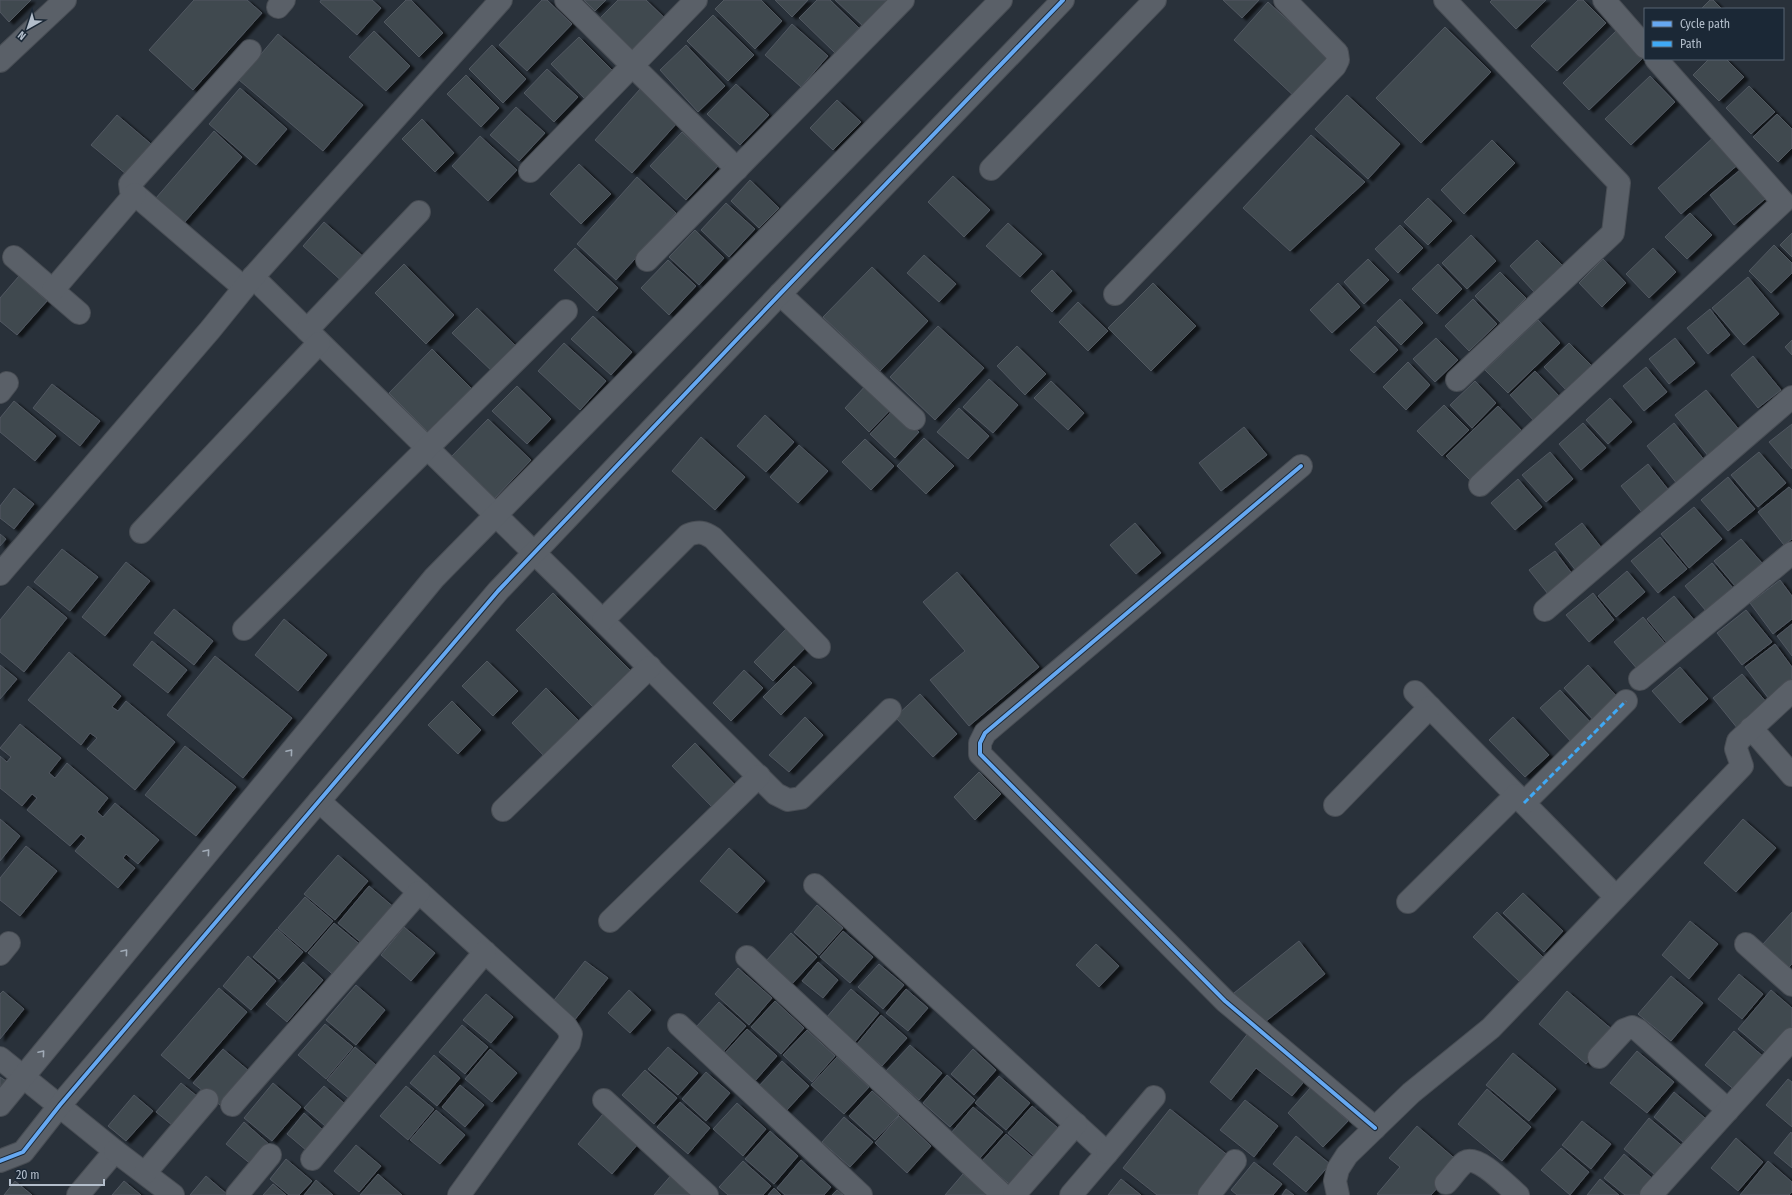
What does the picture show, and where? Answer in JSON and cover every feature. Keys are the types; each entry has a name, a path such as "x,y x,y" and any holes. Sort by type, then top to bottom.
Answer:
{"street":[{"path":"0,61 64,0"},
{"path":"0,574 249,283 501,0"},
{"path":"566,0 737,169"},
{"path":"530,171 696,0"},
{"path":"647,260 903,0"},
{"path":"0,1105 434,578 1001,0"},
{"path":"0,1161 22,1152 60,1105 498,591 1062,0"},
{"path":"991,169 1155,0"},
{"path":"1115,294 1335,66 1338,60 1336,53 1285,0"},
{"path":"1445,0 1619,183 1613,233 1457,380"},
{"path":"1604,0 1644,46"},
{"path":"250,51 130,184 131,191 249,283 313,336 535,552 776,794 788,800 801,798 890,710"},
{"path":"1480,485 1783,202 1657,60"},
{"path":"54,290 135,194"},
{"path":"142,532 419,212"},
{"path":"14,257 80,313"},
{"path":"780,294 914,419"},
{"path":"244,629 566,311"},
{"path":"1545,610 1792,397"},
{"path":"1301,466 985,733 980,743 980,754 1225,1001 1375,1128"},
{"path":"603,620 688,535 697,532 704,532 713,538 819,647"},
{"path":"1640,679 1792,553"},
{"path":"503,810 650,667"},
{"path":"1338,1195 1335,1181 1338,1169 1347,1155 1411,1093 1491,1028 1742,766 1736,749 1738,741 1792,690"},
{"path":"1415,692 1616,897"},
{"path":"1408,902 1626,701"},
{"path":"1335,805 1430,708"},
{"path":"1751,728 1792,775"},
{"path":"610,921 759,776"},
{"path":"319,801 566,1026 571,1034 569,1043 459,1195"},
{"path":"815,885 1107,1153"},
{"path":"232,1105 419,892"},
{"path":"1746,944 1792,985"},
{"path":"312,1159 485,952"},
{"path":"747,957 1003,1195"},
{"path":"679,1025 861,1195"},
{"path":"1600,1057 1624,1030 1632,1027 1638,1030 1728,1110"},
{"path":"1651,1195 1792,1039"},
{"path":"0,1058 115,1151 173,1195"},
{"path":"1071,1195 1154,1097"},
{"path":"145,1173 207,1100"},
{"path":"604,1100 707,1195"},
{"path":"1014,1195 1076,1124"},
{"path":"78,1195 115,1151"},
{"path":"237,1195 270,1155"},
{"path":"1446,1183 1466,1162 1473,1160 1482,1164 1518,1195"},
{"path":"1208,1195 1235,1161"}],"building":[{"path":"0,0 31,0 9,22 0,12"},
{"path":"194,0 247,0 262,13 193,90 149,50"},
{"path":"321,0 372,0 381,8 357,35 320,2"},
{"path":"406,0 411,0 443,33 419,57 384,22"},
{"path":"542,0 547,0 572,24 527,71 499,45"},
{"path":"584,0 606,0 595,11"},
{"path":"618,0 646,0 670,23 638,57 599,19"},
{"path":"724,0 761,0 782,21 755,49 715,9"},
{"path":"775,0 808,0 792,17"},
{"path":"817,0 830,0 859,28 835,53 799,18"},
{"path":"835,0 886,0 887,1 863,26"},
{"path":"1223,0 1259,0 1242,18"},
{"path":"1492,0 1546,0 1516,29 1490,2"},
{"path":"1578,0 1583,0 1606,23 1557,71 1531,46"},
{"path":"1710,0 1713,0 1721,8 1702,8"},
{"path":"1268,2 1332,61 1297,99 1234,40"},
{"path":"713,15 754,55 728,81 687,41"},
{"path":"792,24 828,56 801,87 765,55"},
{"path":"1445,27 1491,72 1421,143 1376,98"},
{"path":"1618,29 1644,55 1644,57 1589,110 1563,83"},
{"path":"374,31 410,66 386,91 349,57"},
{"path":"278,34 363,105 323,151 239,80"},
{"path":"579,37 613,71 585,99 551,64"},
{"path":"492,45 526,79 503,103 469,69"},
{"path":"686,45 725,86 698,112 660,70"},
{"path":"1708,60 1727,60 1744,77 1719,101 1693,75"},
{"path":"547,69 578,97 554,122 524,93"},
{"path":"466,75 499,108 481,127 447,94"},
{"path":"1650,76 1675,102 1631,145 1605,119"},
{"path":"736,84 769,115 740,145 707,114"},
{"path":"1749,86 1775,112 1751,134 1726,108"},
{"path":"240,88 287,129 256,165 209,124"},
{"path":"640,89 677,123 632,173 595,140"},
{"path":"1347,95 1400,144 1368,179 1315,129"},
{"path":"837,100 861,122 833,150 810,128"},
{"path":"516,107 545,133 519,161 490,135"},
{"path":"1777,114 1792,129 1792,148 1778,162 1753,137"},
{"path":"117,115 157,149 132,179 91,145"},
{"path":"422,119 454,153 435,172 402,139"},
{"path":"214,131 242,157 184,223 156,198"},
{"path":"682,132 718,166 686,200 650,166"},
{"path":"1311,135 1365,182 1290,251 1243,208"},
{"path":"1716,135 1741,162 1681,214 1658,188"},
{"path":"480,136 517,170 488,201 452,166"},
{"path":"1492,140 1515,163 1464,214 1441,190"},
{"path":"579,164 611,194 581,224 550,194"},
{"path":"1740,170 1765,199 1734,225 1710,195"},
{"path":"953,176 990,210 964,237 928,202"},
{"path":"637,177 676,213 616,280 577,244"},
{"path":"750,180 779,208 759,228 731,201"},
{"path":"1428,198 1452,221 1428,245 1404,222"},
{"path":"726,203 755,229 729,257 701,230"},
{"path":"1690,213 1712,235 1687,259 1665,237"},
{"path":"324,222 366,259 344,283 303,246"},
{"path":"1008,223 1042,254 1020,277 986,246"},
{"path":"1400,225 1423,248 1398,273 1375,249"},
{"path":"695,230 724,258 699,285 669,257"},
{"path":"1792,233 1792,257 1780,245"},
{"path":"1471,235 1496,261 1467,289 1442,263"},
{"path":"1537,240 1563,266 1535,293 1510,266"},
{"path":"1774,245 1792,263 1792,273 1771,293 1749,271"},
{"path":"575,248 618,288 597,311 554,270"},
{"path":"1653,248 1676,272 1649,298 1626,274"},
{"path":"924,255 956,284 939,302 907,273"},
{"path":"1368,259 1389,280 1364,304 1344,282"},
{"path":"1603,259 1626,283 1602,307 1579,283"},
{"path":"668,260 696,286 669,315 641,288"},
{"path":"404,264 454,315 426,344 375,293"},
{"path":"1438,264 1462,289 1437,314 1412,289"},
{"path":"872,267 928,321 880,371 823,317"},
{"path":"1052,270 1072,291 1052,312 1031,291"},
{"path":"1500,272 1526,298 1501,323 1475,296"},
{"path":"19,276 47,301 17,335 0,321 0,298"},
{"path":"1748,277 1779,314 1744,345 1712,308"},
{"path":"1153,283 1196,326 1151,371 1108,328"},
{"path":"1338,283 1360,307 1332,333 1310,310"},
{"path":"1400,299 1423,323 1401,345 1377,321"},
{"path":"1473,299 1497,324 1469,351 1445,326"},
{"path":"1078,302 1108,331 1088,351 1059,322"},
{"path":"477,308 520,350 496,375 452,333"},
{"path":"1710,309 1730,335 1708,354 1687,328"},
{"path":"593,316 632,352 611,375 571,339"},
{"path":"1538,320 1560,343 1508,393 1485,370"},
{"path":"938,326 984,368 935,420 890,377"},
{"path":"1375,326 1398,350 1374,373 1350,350"},
{"path":"1436,338 1458,360 1435,382 1413,359"},
{"path":"1675,338 1695,363 1669,384 1649,359"},
{"path":"1792,340 1792,355 1785,347"},
{"path":"564,343 606,381 580,410 538,371"},
{"path":"1569,343 1593,367 1568,392 1544,367"},
{"path":"1017,346 1046,374 1025,395 997,366"},
{"path":"432,349 475,392 432,436 389,393"},
{"path":"1753,356 1781,390 1758,408 1731,375"},
{"path":"1408,362 1430,385 1406,410 1383,387"},
{"path":"1646,367 1667,392 1644,411 1623,386"},
{"path":"1535,371 1560,397 1535,422 1510,395"},
{"path":"989,379 1018,405 993,433 963,407"},
{"path":"1051,381 1084,413 1068,430 1034,398"},
{"path":"1475,381 1496,403 1472,428 1450,405"},
{"path":"868,383 893,407 869,432 845,408"},
{"path":"52,384 100,421 80,446 33,408"},
{"path":"517,386 551,419 527,444 492,411"},
{"path":"1706,390 1741,432 1709,457 1675,415"},
{"path":"1610,398 1632,422 1608,444 1586,420"},
{"path":"14,401 56,436 35,461 0,432 0,418"},
{"path":"1444,405 1469,430 1442,456 1417,431"},
{"path":"1498,406 1522,431 1471,481 1446,456"},
{"path":"959,408 989,436 968,459 937,432"},
{"path":"894,409 919,432 895,458 870,434"},
{"path":"765,415 794,442 766,472 737,446"},
{"path":"488,419 531,460 494,499 450,458"},
{"path":"1583,423 1606,448 1581,470 1559,444"},
{"path":"1674,423 1706,462 1678,485 1647,446"},
{"path":"1792,424 1792,469 1769,442"},
{"path":"1244,427 1267,455 1221,491 1199,463"},
{"path":"701,437 745,477 715,510 672,471"},
{"path":"924,438 954,466 926,494 897,466"},
{"path":"865,439 894,466 871,490 842,462"},
{"path":"799,445 828,471 798,503 770,477"},
{"path":"1550,452 1573,479 1546,502 1522,475"},
{"path":"1759,452 1786,483 1758,507 1731,475"},
{"path":"1648,464 1671,493 1644,515 1621,486"},
{"path":"1728,477 1755,509 1728,531 1701,500"},
{"path":"1518,479 1542,507 1515,530 1491,503"},
{"path":"1789,487 1792,490 1792,539 1784,545 1758,512"},
{"path":"14,488 34,504 14,529 0,518 0,506"},
{"path":"1694,507 1722,539 1689,568 1661,534"},
{"path":"1135,523 1161,553 1136,574 1110,545"},
{"path":"1582,523 1604,551 1577,572 1555,544"},
{"path":"0,534 6,539 0,546"},
{"path":"1660,537 1687,569 1658,593 1631,561"},
{"path":"1741,539 1762,563 1735,586 1714,561"},
{"path":"62,549 98,577 70,611 34,582"},
{"path":"1555,551 1573,575 1548,594 1529,570"},
{"path":"126,562 150,581 105,636 82,617"},
{"path":"1712,563 1733,588 1706,611 1685,586"},
{"path":"1627,571 1645,592 1616,617 1598,596"},
{"path":"957,572 1039,667 969,726 930,680 965,651 923,602"},
{"path":"1780,580 1792,596 1792,619 1773,634 1750,603"},
{"path":"28,586 67,618 24,672 0,652 0,620"},
{"path":"553,593 632,672 595,709 516,630"},
{"path":"1593,593 1614,620 1589,642 1566,615"},
{"path":"1674,596 1695,621 1668,644 1647,619"},
{"path":"174,609 213,641 194,665 154,633"},
{"path":"1746,610 1772,642 1742,665 1717,633"},
{"path":"1643,617 1668,647 1639,671 1614,642"},
{"path":"284,619 327,655 298,691 255,655"},
{"path":"1792,624 1792,656 1777,636"},
{"path":"789,626 808,645 773,681 754,662"},
{"path":"152,641 187,670 168,693 133,665"},
{"path":"1775,644 1792,667 1792,681 1769,699 1745,667"},
{"path":"69,652 121,696 112,707 118,711 126,701 175,742 135,790 87,749 97,738 90,733 81,745 28,700"},
{"path":"215,656 292,718 243,778 167,715"},
{"path":"487,661 518,691 493,716 462,686"},
{"path":"0,665 17,679 0,699"},
{"path":"1588,665 1621,701 1597,724 1564,688"},
{"path":"794,666 812,683 781,715 763,697"},
{"path":"1680,667 1708,699 1680,723 1652,691"},
{"path":"744,670 763,688 731,721 713,703"},
{"path":"1742,674 1768,704 1738,729 1713,698"},
{"path":"546,688 583,725 548,760 512,723"},
{"path":"1560,690 1594,726 1574,745 1540,708"},
{"path":"920,694 957,734 933,757 895,717"},
{"path":"452,701 481,730 458,754 428,725"},
{"path":"805,717 823,735 789,772 769,755"},
{"path":"1513,717 1549,755 1525,777 1489,740"},
{"path":"20,724 61,758 49,773 55,778 67,763 108,798 97,812 103,817 115,803 159,840 138,864 126,854 123,858 135,868 118,888 75,851 86,838 81,834 70,846 27,810 37,798 32,794 22,806 0,788 0,756 7,762 11,757 0,748"},
{"path":"695,743 737,787 714,809 672,766"},
{"path":"185,746 236,787 196,836 145,795"},
{"path":"979,772 1001,794 975,820 954,797"},
{"path":"0,819 20,836 0,861"},
{"path":"1743,819 1776,848 1736,892 1704,863"},
{"path":"26,846 57,871 20,916 0,900 0,878"},
{"path":"729,848 765,881 737,913 700,881"},
{"path":"338,855 368,881 335,920 304,894"},
{"path":"369,886 396,909 364,945 338,923"},
{"path":"1523,893 1563,931 1544,952 1503,913"},
{"path":"305,897 333,921 306,952 278,928"},
{"path":"817,905 843,928 819,955 794,932"},
{"path":"1497,912 1545,959 1521,983 1473,937"},
{"path":"1792,912 1792,964 1789,967 1763,944"},
{"path":"1690,921 1718,944 1689,979 1662,955"},
{"path":"334,923 363,947 337,978 308,953"},
{"path":"404,927 435,953 411,981 381,955"},
{"path":"277,929 303,952 279,979 253,957"},
{"path":"843,931 873,957 850,983 820,957"},
{"path":"791,933 817,957 791,985 766,961"},
{"path":"1299,941 1325,974 1260,1026 1234,993"},
{"path":"1096,944 1119,966 1099,987 1076,965"},
{"path":"248,956 276,981 251,1010 223,986"},
{"path":"585,961 608,978 573,1022 551,1004"},
{"path":"303,962 323,980 287,1022 266,1004"},
{"path":"818,962 838,980 823,998 802,981"},
{"path":"879,964 904,985 883,1009 858,987"},
{"path":"738,968 772,998 749,1025 715,994"},
{"path":"1739,974 1763,994 1742,1019 1718,999"},
{"path":"1671,976 1703,1003 1671,1041 1638,1014"},
{"path":"356,985 385,1010 356,1045 326,1020"},
{"path":"219,988 247,1012 189,1079 161,1055"},
{"path":"851,989 879,1013 854,1043 826,1018"},
{"path":"906,989 928,1008 908,1031 886,1013"},
{"path":"629,990 651,1010 630,1033 608,1013"},
{"path":"1771,990 1792,1008 1792,1029 1770,1056 1738,1029"},
{"path":"3,991 24,1009 0,1039 0,994"},
{"path":"1567,991 1614,1031 1586,1064 1539,1024"},
{"path":"486,994 513,1017 491,1043 463,1020"},
{"path":"775,1001 804,1028 781,1054 751,1027"},
{"path":"719,1002 746,1026 723,1052 696,1027"},
{"path":"881,1015 907,1038 882,1066 857,1044"},
{"path":"325,1024 353,1047 326,1079 298,1055"},
{"path":"462,1025 488,1047 465,1074 439,1052"},
{"path":"747,1029 777,1056 755,1081 724,1054"},
{"path":"807,1030 835,1056 812,1082 783,1055"},
{"path":"1734,1031 1765,1058 1737,1092 1705,1065"},
{"path":"1249,1032 1307,1078 1292,1096 1256,1068 1231,1100 1210,1082"},
{"path":"910,1045 942,1073 919,1100 886,1071"},
{"path":"355,1047 383,1071 356,1104 327,1080"},
{"path":"668,1047 698,1073 678,1095 648,1069"},
{"path":"223,1049 249,1071 220,1105 193,1083"},
{"path":"490,1049 517,1073 492,1102 465,1079"},
{"path":"973,1049 996,1070 974,1095 951,1074"},
{"path":"1637,1051 1674,1082 1647,1113 1610,1083"},
{"path":"1513,1053 1556,1089 1529,1121 1486,1085"},
{"path":"434,1055 460,1078 437,1106 410,1083"},
{"path":"837,1057 869,1087 844,1114 811,1085"},
{"path":"782,1061 809,1086 786,1111 759,1086"},
{"path":"645,1070 677,1098 654,1124 622,1095"},
{"path":"706,1072 730,1093 706,1121 682,1099"},
{"path":"947,1075 975,1100 950,1127 923,1103"},
{"path":"999,1076 1030,1103 1006,1130 975,1103"},
{"path":"0,1077 6,1081 0,1089"},
{"path":"1788,1079 1792,1082 1792,1127 1766,1105"},
{"path":"181,1083 203,1101 178,1130 156,1112"},
{"path":"273,1083 301,1107 272,1141 244,1118"},
{"path":"460,1085 484,1105 465,1127 442,1107"},
{"path":"324,1086 351,1109 331,1131 304,1108"},
{"path":"406,1086 434,1109 408,1140 380,1116"},
{"path":"1311,1087 1348,1121 1323,1147 1288,1113"},
{"path":"1487,1089 1531,1127 1502,1161 1458,1124"},
{"path":"872,1091 899,1115 875,1140 849,1116"},
{"path":"1674,1092 1705,1118 1683,1142 1654,1117"},
{"path":"134,1095 153,1111 126,1141 108,1126"},
{"path":"1245,1100 1278,1126 1254,1157 1220,1130"},
{"path":"680,1102 710,1128 688,1154 657,1127"},
{"path":"737,1103 766,1129 743,1156 713,1129"},
{"path":"1032,1106 1064,1133 1040,1161 1008,1133"},
{"path":"973,1107 1003,1132 980,1158 951,1133"},
{"path":"1170,1109 1230,1157 1200,1195 1157,1195 1123,1168"},
{"path":"436,1110 465,1135 440,1164 410,1140"},
{"path":"304,1113 324,1131 307,1151 287,1134"},
{"path":"603,1114 638,1144 612,1174 578,1144"},
{"path":"899,1116 931,1146 907,1173 875,1143"},
{"path":"844,1117 873,1142 850,1167 822,1142"},
{"path":"1649,1118 1686,1149 1660,1179 1624,1149"},
{"path":"1582,1121 1611,1144 1591,1169 1562,1145"},
{"path":"244,1122 270,1145 252,1165 226,1144"},
{"path":"1417,1126 1460,1163 1431,1195 1377,1194 1400,1167 1389,1158"},
{"path":"770,1131 798,1156 774,1184 745,1159"},
{"path":"1791,1132 1792,1134 1792,1168 1774,1153"},
{"path":"1006,1134 1038,1162 1014,1188 982,1161"},
{"path":"1296,1136 1330,1164 1306,1192 1273,1164"},
{"path":"1736,1138 1763,1162 1738,1191 1711,1168"},
{"path":"356,1145 381,1166 359,1192 334,1171"},
{"path":"1561,1148 1589,1172 1570,1195 1541,1170"},
{"path":"1624,1154 1653,1179 1640,1195 1625,1195 1604,1178"},
{"path":"286,1159 312,1181 299,1195 289,1195 270,1179"},
{"path":"801,1160 831,1187 824,1195 785,1195 777,1188"},
{"path":"743,1161 771,1186 763,1195 728,1195 719,1187"},
{"path":"1768,1161 1792,1182 1792,1192 1789,1195 1740,1195"},
{"path":"1254,1162 1282,1184 1273,1195 1237,1195 1231,1190"},
{"path":"673,1173 698,1195 654,1195"},
{"path":"378,1174 402,1195 360,1195"},
{"path":"963,1174 987,1195 945,1195"},
{"path":"206,1176 228,1195 190,1195"},
{"path":"1121,1179 1141,1195 1108,1195"},
{"path":"1600,1179 1619,1195 1587,1195"},
{"path":"316,1180 333,1195 304,1195"},
{"path":"15,1181 32,1195 4,1195"},
{"path":"124,1181 141,1195 112,1195"},
{"path":"273,1184 286,1195 263,1195"},
{"path":"774,1188 781,1195 768,1195"},
{"path":"1286,1189 1294,1195 1282,1195"},
{"path":"837,1190 843,1195 832,1195"}],"marked path":[{"path":"1524,803 1626,701"}],"cycle path":[{"path":"0,1161 23,1152 60,1105 498,591 780,294 1063,0"},
{"path":"1301,466 985,733 980,743 980,754 1225,1001 1375,1128"}]}
